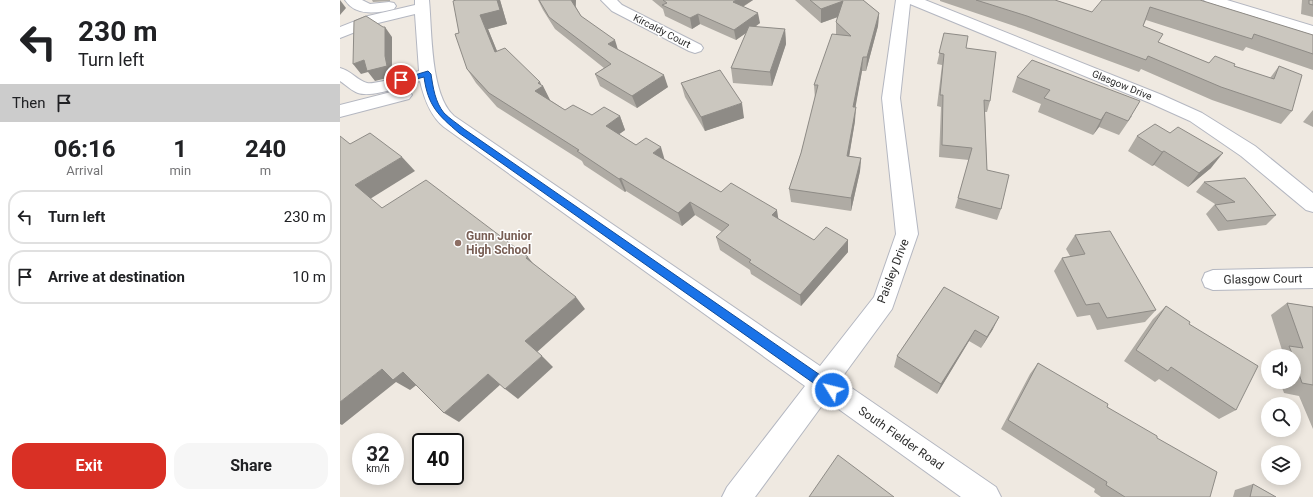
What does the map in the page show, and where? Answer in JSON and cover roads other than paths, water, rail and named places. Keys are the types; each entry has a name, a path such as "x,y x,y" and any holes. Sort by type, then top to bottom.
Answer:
{"street":[{"path":"352,0 363,8 375,9 420,3"},
{"name":"Kircaldy Court","path":"608,0 617,8 695,48"},
{"name":"Paisley Drive","path":"737,497 884,302 907,234 891,98 903,0"},
{"name":"Glasgow Drive","path":"912,0 1156,99 1196,117 1248,151 1313,204"},
{"path":"1211,0 1313,31"},
{"path":"340,33 373,19 420,3"},
{"name":"South Fielder Road","path":"420,3 428,81 433,99 441,114 462,131 986,497"},
{"path":"340,73 363,89 428,81"},
{"path":"340,111 428,81"},
{"name":"Glasgow Court","path":"1213,280 1313,278"}],"place":[{"name":"Gunn Junior High School","path":"458,243"}]}
